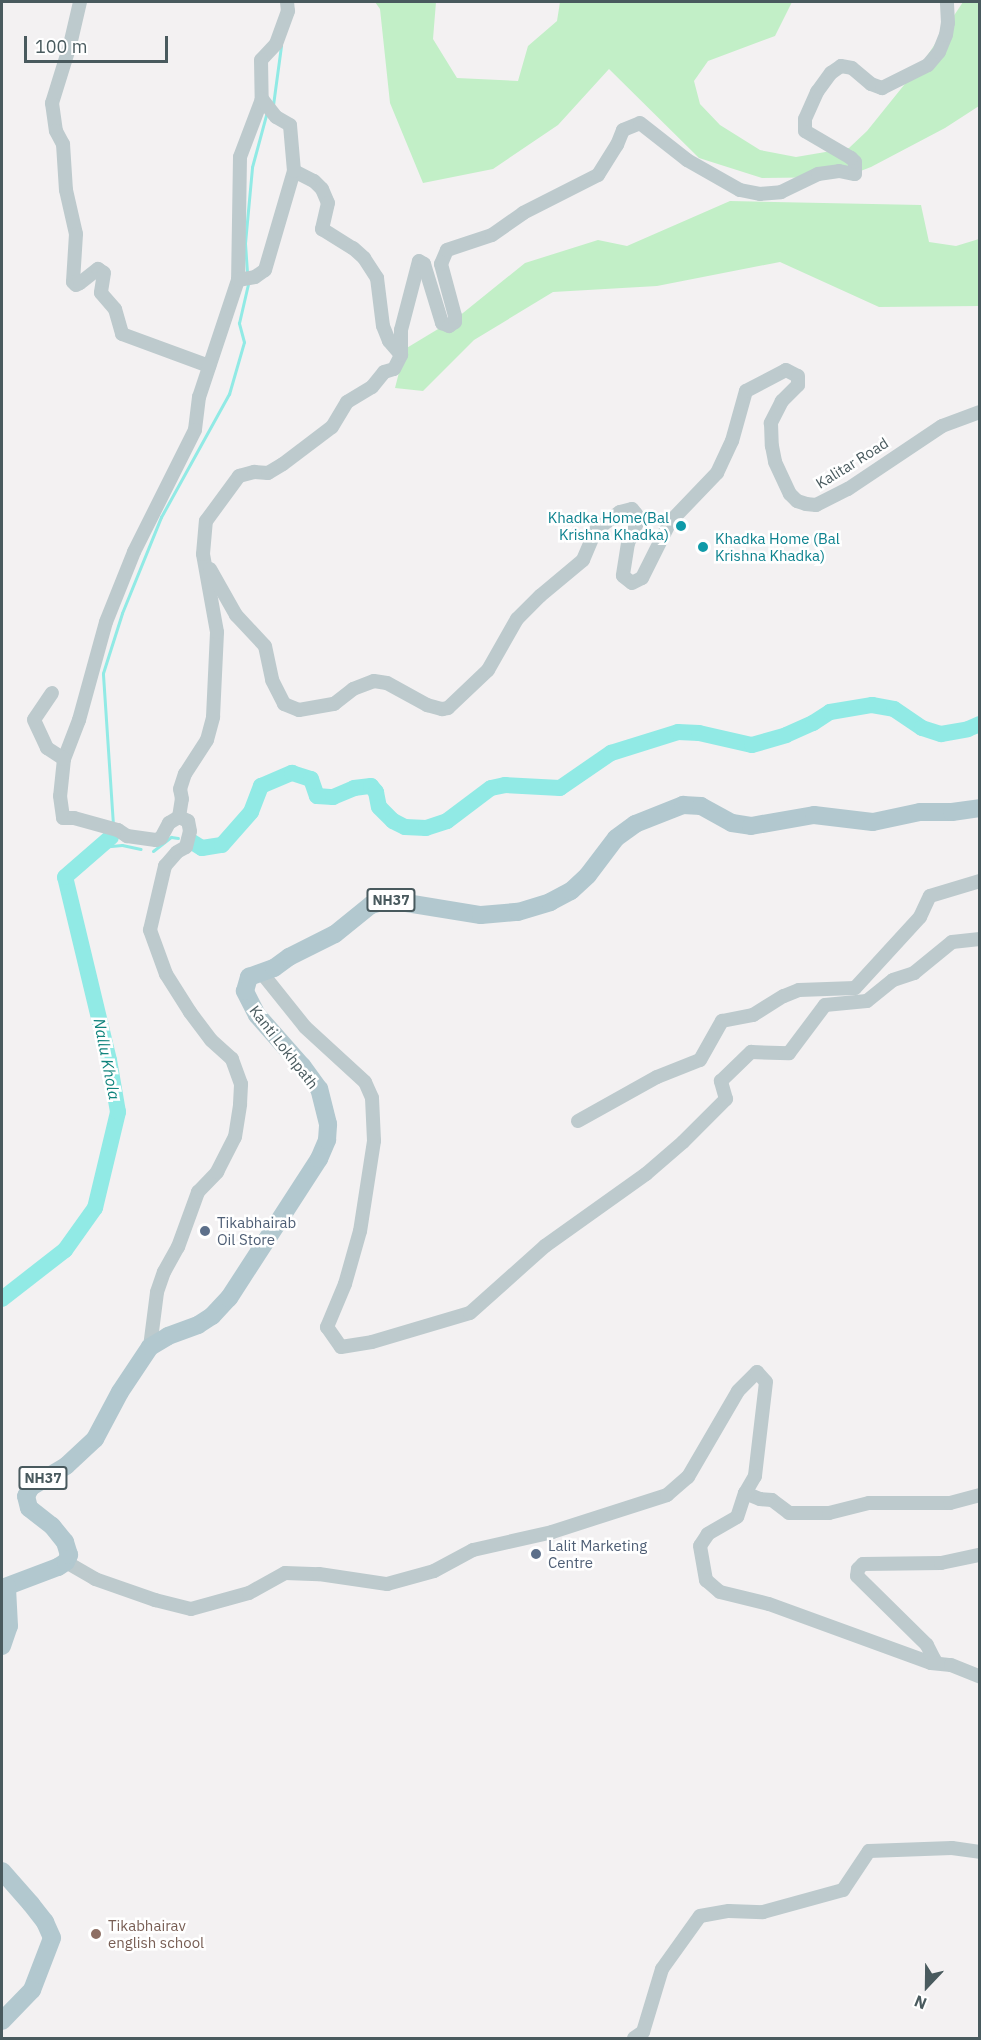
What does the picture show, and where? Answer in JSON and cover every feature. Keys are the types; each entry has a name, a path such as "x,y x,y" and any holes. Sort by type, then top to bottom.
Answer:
{"main road":[{"name":"Kanti Lokhpath","path":"66,1563 69,1555 65,1542 52,1526 29,1508 26,1496 40,1480 66,1466 95,1439 120,1392 150,1347 168,1336 198,1325 212,1316 229,1298 305,1184 320,1159 327,1140 328,1124 319,1089 257,1015 247,998 246,981 322,942 372,905 388,900 481,915 518,912 550,902 571,891 588,875 616,838 635,824 683,805 701,806 732,823 751,826 814,815 873,822 920,812 952,812 980,808"},
{"path":"2,1646 9,1626 4,1587 66,1563"},
{"path":"2,1871 45,1922 52,1938 32,1990 2,2021"}],"street":[{"path":"80,2 70,45 52,103 56,131 61,136 63,144 66,190 76,234 73,282 76,285 98,270 104,273 101,293 115,309 122,334 209,366"},
{"path":"287,2 288,11 276,44 261,60 262,99 240,157 238,280 199,397 195,430 134,552 106,622 79,720 64,759 60,796 63,818 74,818 118,830 127,836 156,840 161,838 169,823 179,817 182,799 180,789 185,774 207,740 214,706 217,632 203,554 206,521 239,476 254,472 268,473 332,428 347,402 372,387 384,372 394,369 401,355 401,330 419,261 424,264 442,323 450,326 455,316 441,264 447,250 492,235 523,213 598,175 617,145 623,130 640,123 687,160 740,190 760,194 781,192 818,174 839,171 855,174 855,162 851,158 805,131 805,119 817,92 831,73 841,66 852,68 871,84 882,88 928,65 939,52 946,35 947,2"},
{"path":"238,280 255,277 265,270 294,171 290,124 276,117 262,99"},
{"path":"294,171 314,181 322,189 328,203 322,229 353,248 364,258 377,278 383,326 389,341 401,355"},
{"name":"Kalitar Road","path":"203,554 236,615 265,646 272,680 284,704 299,710 326,706 341,700 353,689 374,681 387,683 427,705 442,710 448,708 479,680 518,619 540,596 583,560 596,530 620,512 632,509 636,514 637,523 628,543 623,576 632,583 642,578 670,522 717,473 732,441 746,391 786,370 798,376 798,385 782,401 771,423 772,446 775,462 790,494 797,501 816,505 848,489 942,426 980,412"},
{"path":"52,693 34,720 47,747 64,759"},
{"path":"150,1347 157,1292 164,1272 178,1246 198,1192 217,1172 235,1137 242,1084 232,1059 211,1040 166,974 150,930 165,867 177,852 186,847 190,831 188,821 179,817"},
{"path":"578,1121 657,1077 700,1060 722,1021 753,1015 784,996 799,990 855,988 920,917 930,896 980,881"},
{"path":"799,990 825,1005 867,1001 893,980 914,973 952,942 980,939"},
{"path":"261,972 305,1027 365,1082 372,1098 374,1141 360,1231 345,1284 327,1327 341,1347 372,1342 470,1313 545,1246 646,1174 683,1142 726,1099 721,1081 751,1052 789,1053 825,1005"},
{"path":"66,1563 95,1579 191,1610 249,1593 285,1573 319,1574 387,1584 434,1571 473,1550 552,1532 667,1495 688,1477 738,1391 757,1372 766,1382 755,1476 745,1493 737,1517 708,1534 700,1546 706,1580 720,1592 769,1604 931,1663 951,1665 980,1677"},
{"path":"745,1493 760,1499 772,1500 789,1513 829,1513 869,1503 950,1503 980,1495"},
{"path":"931,1663 933,1654 927,1645 856,1576 858,1569 863,1564 940,1563 980,1555"},
{"path":"634,2038 643,2032 662,1969 700,1916 729,1911 763,1912 843,1890 869,1851 952,1848 980,1852"}],"green space":[{"path":"375,2 436,2 433,39 457,78 518,81 528,46 557,21 560,2 792,2 775,36 708,61 694,81 700,104 720,125 760,150 796,157 849,148 867,131 925,59 963,2 979,2 979,106 945,128 871,167 845,177 762,178 699,158 609,69 558,125 493,169 423,183 390,103 380,9"},
{"path":"730,201 921,205 929,242 956,246 979,239 979,306 879,307 780,262 657,286 553,292 474,340 423,391 395,388 405,349 458,317 525,263 598,240 627,246"}],"waterway":[{"path":"273,105 281,46"},
{"path":"247,272 245,243 252,167 266,115"},
{"path":"113,825 103,673 122,613 161,517 229,394 244,342 239,323 248,284"},
{"path":"189,840 202,848 222,845 251,812 261,786 292,773 311,779 317,796 333,797 354,788 371,786 376,792 379,807 393,821 405,827 426,828 447,821 491,788 505,785 560,788 611,753 678,732 699,733 752,745 786,735 813,723 830,712 872,705 894,709 922,728 941,734 968,729 980,724"},
{"name":"Nallu Khola","path":"2,1299 65,1250 95,1208 118,1112 109,1060 65,877 111,837"},
{"path":"153,851 171,837 178,838"},
{"path":"100,847 122,845 141,849"}],"place":[{"name":"Khadka Home(Bal Krishna Khadka)","path":"681,526"},
{"name":"Khadka Home (Bal Krishna Khadka)","path":"703,547"},
{"name":"Tikabhairab Oil Store","path":"205,1231"},
{"name":"Lalit Marketing Centre","path":"536,1554"},
{"name":"Tikabhairav english school","path":"96,1934"}]}
